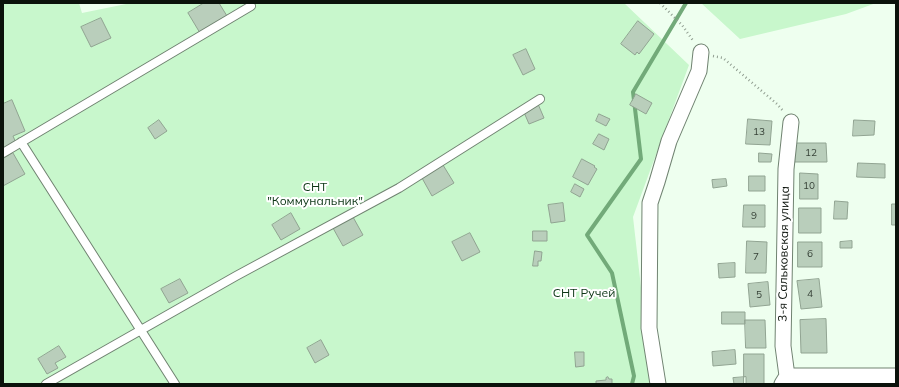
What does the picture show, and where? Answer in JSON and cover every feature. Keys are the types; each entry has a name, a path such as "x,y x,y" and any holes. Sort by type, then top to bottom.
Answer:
{"street":[{"path":"658,384 649,328 650,203 669,141 698,71 701,52"},
{"name":"3-я Сальковская улица","path":"784,380 783,339 786,169 791,122"},
{"path":"784,380 896,376"}],"lane":[{"path":"3,154 251,6"},
{"path":"46,384 142,329 399,188 540,99"},
{"path":"21,142 142,329 175,384"}],"path":[{"path":"660,3 682,25 701,52 723,58 777,104 791,122"}],"green space":[{"name":"СНТ \"Коммунальник\"","path":"3,3 79,3 82,13 131,3 624,3 689,65 633,217 652,384 3,384"},
{"path":"701,3 876,3 846,14 740,39"}],"building":[{"path":"204,3 219,3 227,16 200,33 188,13"},
{"path":"101,18 111,38 91,47 81,27"},
{"path":"638,21 654,34 639,54 637,52 635,55 621,44"},
{"path":"526,49 535,69 523,75 513,55"},
{"path":"636,94 652,103 646,114 630,105"},
{"path":"12,100 25,131 13,136 16,143 3,149 3,104"},
{"path":"538,104 544,118 529,124 523,110"},
{"path":"599,114 610,119 606,126 596,121"},
{"path":"748,119 772,121 770,145 746,144"},
{"path":"159,120 167,131 155,139 148,128"},
{"path":"854,120 875,121 874,135 853,136"},
{"path":"599,134 609,139 604,150 593,144"},
{"path":"795,143 826,143 827,162 795,162"},
{"path":"13,153 25,174 3,186 3,159"},
{"path":"759,153 772,154 771,162 759,162"},
{"path":"582,159 595,166 594,167 597,169 588,185 573,177"},
{"path":"858,163 885,164 885,178 857,177"},
{"path":"443,165 454,183 432,196 422,178"},
{"path":"800,173 818,174 818,199 800,199"},
{"path":"749,176 765,176 765,191 749,191"},
{"path":"726,179 727,186 713,188 712,180"},
{"path":"575,184 584,189 580,197 571,192"},
{"path":"835,201 848,202 847,219 834,219"},
{"path":"563,203 565,221 551,223 548,205"},
{"path":"892,204 896,204 896,225 892,225"},
{"path":"744,205 765,205 765,227 743,227"},
{"path":"799,208 821,208 821,233 799,233"},
{"path":"291,213 300,229 281,240 272,225"},
{"path":"353,217 363,235 343,246 333,228"},
{"path":"533,231 547,231 547,241 533,241"},
{"path":"470,233 480,252 462,261 452,242"},
{"path":"747,241 767,242 766,273 746,273"},
{"path":"852,241 852,248 840,248 840,242"},
{"path":"798,242 822,242 822,267 798,267"},
{"path":"535,251 542,252 541,261 538,261 538,266 533,266"},
{"path":"735,263 735,277 719,278 718,264"},
{"path":"180,279 188,293 169,303 161,289"},
{"path":"819,279 822,307 801,309 797,281"},
{"path":"768,282 770,305 750,307 748,284"},
{"path":"722,312 745,312 745,324 722,324"},
{"path":"826,319 827,353 801,353 800,320"},
{"path":"745,320 765,320 766,348 746,348"},
{"path":"321,340 329,355 315,363 307,348"},
{"path":"59,346 66,357 55,363 58,368 47,374 38,359"},
{"path":"735,350 736,364 713,366 712,352"},
{"path":"575,352 584,352 584,366 576,367"},
{"path":"744,354 764,354 764,384 744,384"},
{"path":"608,377 609,379 612,379 612,384 596,384 596,381 606,380"},
{"path":"746,377 746,384 734,384 733,378"}],"waterway":[{"path":"632,384 634,376 612,273 587,235 641,159 633,92 686,3"}],"park label":[{"name":"СНТ Ручей","path":"584,293"}]}
